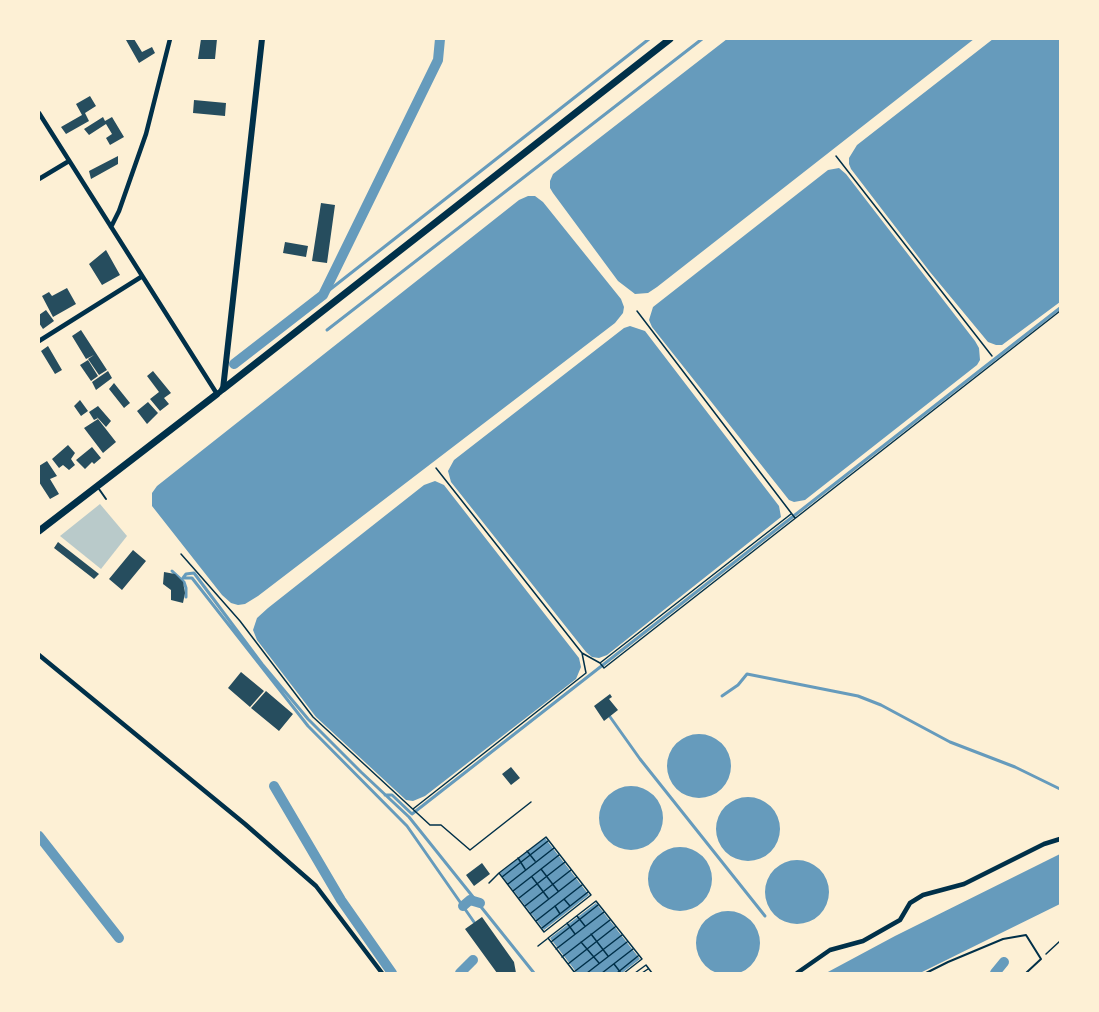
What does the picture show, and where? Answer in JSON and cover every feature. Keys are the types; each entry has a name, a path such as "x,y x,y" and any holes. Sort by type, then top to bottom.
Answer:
{"main road":[{"path":"220,392 262,39"},
{"path":"39,531 670,39"}],"street":[{"path":"111,227 119,211 146,134 170,39"},
{"path":"39,113 141,276 220,392"},
{"path":"39,179 69,160"},
{"path":"39,341 141,276"},
{"path":"39,655 245,824 316,886 382,973"},
{"path":"797,973 830,950 863,941 900,920 910,903 923,895 964,884 1044,844 1060,839"}],"lane":[{"path":"97,487 106,499"},
{"path":"926,973 1003,939 1026,935 1041,958 1026,973"}],"path":[{"path":"836,156 992,356"},
{"path":"637,311 795,518"},
{"path":"436,468 582,654 600,663 604,668 1060,311"},
{"path":"600,663 791,514"},
{"path":"181,554 240,621 313,717 430,825 441,825 470,850 531,802"},
{"path":"413,809 586,673 582,654"},
{"path":"489,883 499,873 546,837 591,895 544,932 499,873"},
{"path":"502,877 549,840"},
{"path":"507,884 554,847"},
{"path":"527,851 535,862"},
{"path":"513,891 560,855"},
{"path":"518,858 526,869"},
{"path":"518,898 566,862"},
{"path":"541,869 559,892"},
{"path":"525,907 572,870"},
{"path":"532,877 549,899"},
{"path":"530,914 577,877"},
{"path":"536,921 583,884"},
{"path":"542,928 589,891"},
{"path":"564,899 572,909"},
{"path":"538,946 596,901 642,959 620,973 614,964"},
{"path":"551,942 599,905"},
{"path":"555,906 563,917"},
{"path":"556,949 605,912"},
{"path":"577,916 586,927"},
{"path":"562,957 610,919"},
{"path":"567,923 576,934"},
{"path":"568,964 616,926"},
{"path":"591,934 608,957"},
{"path":"548,938 575,973 622,934"},
{"path":"587,973 628,941"},
{"path":"1041,958 1060,941"},
{"path":"582,942 599,964"},
{"path":"604,972 633,949"},
{"path":"635,973 646,965 652,973"},
{"path":"642,973 648,968"}],"shaded area":[{"path":"100,504 127,536 101,569 60,536"}],"water":[{"path":"727,39 974,39 657,287 648,293 635,294 618,281 553,193 550,181 553,174"},
{"path":"993,39 1060,39 1060,302 1002,345 988,342 930,272 849,164 849,158 857,145"},
{"path":"839,168 975,341 979,348 980,360 977,365 805,500 794,502 789,500 652,327 649,320 653,307 828,170"},
{"path":"535,196 543,202 621,299 624,307 623,313 615,323 258,596 245,604 231,603 222,595 152,506 152,493 157,486 519,200"},
{"path":"630,326 645,331 779,506 781,517 607,655 599,658 592,657 586,652 451,482 448,471 454,460 624,328"},
{"path":"435,481 444,485 579,658 581,667 576,679 425,796 413,801 406,800 316,717 257,640 253,630 257,618 268,608 424,485"},
{"path":"699,734 711,736 722,743 729,754 731,766 729,778 722,789 711,796 699,798 687,796 676,789 669,778 667,766 669,754 676,743 687,736"},
{"path":"631,786 643,788 654,795 661,806 663,818 661,830 654,841 643,848 631,850 619,848 608,841 601,830 599,818 601,806 608,795 619,788"},
{"path":"748,797 760,799 771,806 778,817 780,829 778,841 771,852 760,859 748,861 736,859 725,852 718,841 716,829 718,817 725,806 736,799"},
{"path":"545,838 589,895 544,930 500,873"},
{"path":"680,847 692,849 703,856 710,867 712,879 710,891 703,902 692,909 680,911 668,909 657,902 650,891 648,879 650,867 657,856 668,849"},
{"path":"1060,854 1060,904 920,973 826,973 895,936"},
{"path":"797,860 809,862 820,869 827,880 829,892 827,904 820,915 809,922 797,924 785,922 774,915 767,904 765,892 767,880 774,869 785,862"},
{"path":"596,903 640,959 622,973 577,973 550,938"},
{"path":"728,911 746,917 754,925 760,943 754,961 746,969 728,975 710,969 702,961 696,943 702,925 710,917"}],"building":[{"path":"134,39 142,52 152,47 155,53 139,63 126,40"},
{"path":"201,39 217,39 215,59 198,59"},
{"path":"90,96 96,106 85,113 89,121 66,134 61,127 82,115 76,104"},
{"path":"194,100 226,103 225,116 193,113"},
{"path":"103,117 105,121 112,117 124,137 110,145 106,138 112,134 106,124 89,135 84,129"},
{"path":"118,156 118,164 91,179 89,171"},
{"path":"321,203 335,205 327,263 312,261"},
{"path":"285,242 308,246 306,257 283,253"},
{"path":"106,250 120,275 102,285 89,264"},
{"path":"67,288 76,304 53,317 42,296 49,292 52,296"},
{"path":"46,310 54,321 43,329 39,323 39,315"},
{"path":"81,330 107,370 99,375 88,359 94,355 86,359 72,336"},
{"path":"48,346 62,370 55,374 41,351"},
{"path":"88,360 98,376 91,381 80,365"},
{"path":"108,371 112,378 96,390 92,382"},
{"path":"153,371 171,393 164,398 169,404 160,411 150,399 159,392 147,376"},
{"path":"114,383 130,403 124,408 109,389"},
{"path":"80,400 88,411 81,416 74,406"},
{"path":"148,402 158,413 147,424 137,411"},
{"path":"98,406 111,421 106,427 98,418 94,420 89,412"},
{"path":"98,419 116,442 103,453 84,428"},
{"path":"68,445 75,453 71,459 75,465 69,470 63,465 59,468 52,459"},
{"path":"92,447 101,458 94,464 92,462 85,469 76,460"},
{"path":"47,461 57,476 50,479 59,494 50,499 39,482 39,466"},
{"path":"58,542 99,574 94,579 54,548"},
{"path":"133,550 146,561 122,590 109,579"},
{"path":"164,572 175,574 183,582 185,593 183,603 171,600 171,590 163,584"},
{"path":"241,672 264,691 250,707 228,688"},
{"path":"266,691 293,714 279,731 251,708"},
{"path":"610,694 612,697 609,699 618,710 604,721 594,706"},
{"path":"511,767 520,778 511,785 502,774"},
{"path":"482,863 490,874 474,886 466,875"},
{"path":"482,917 514,962 516,973 497,973 465,929"}],"waterway":[{"path":"234,364 323,295 438,60 440,39"},
{"path":"323,295 649,39"},
{"path":"327,330 702,39"},
{"path":"385,795 392,795 412,814 1060,308"},
{"path":"172,571 184,582 186,597"},
{"path":"183,578 186,574 194,573 262,664 308,719 409,817 534,973"},
{"path":"184,578 192,578 308,726 407,826 474,922"},
{"path":"722,696 738,685 747,674 858,696 881,705 950,742 1015,767 1060,789"},
{"path":"608,714 640,759 765,916"},
{"path":"274,786 341,900 392,973"},
{"path":"39,836 119,938"},
{"path":"463,906 470,900 480,903"},
{"path":"460,973 473,960"},
{"path":"995,973 1004,962"}]}
